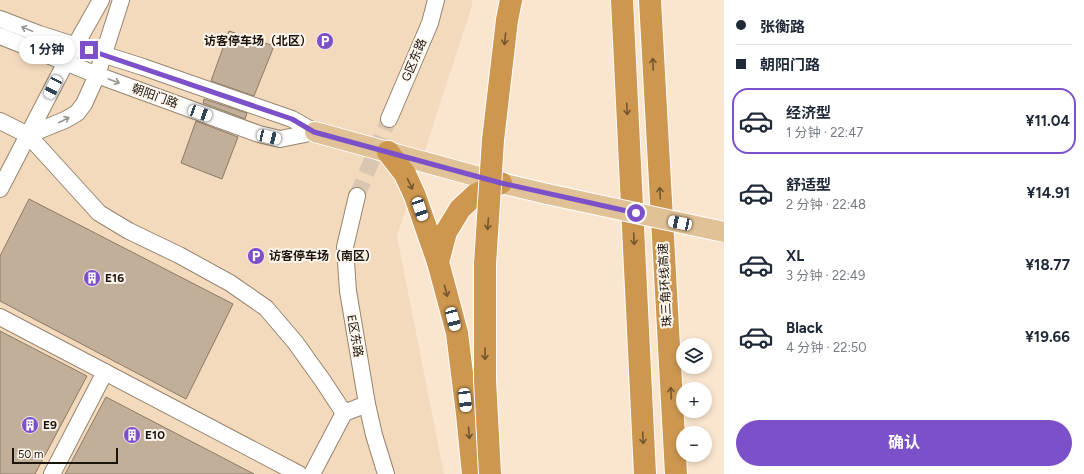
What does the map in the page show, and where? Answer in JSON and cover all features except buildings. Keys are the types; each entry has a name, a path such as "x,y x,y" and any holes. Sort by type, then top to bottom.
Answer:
{"highway":[{"path":"490,474 485,380 485,264 493,140 510,0"},
{"path":"622,0 645,474"},
{"name":"珠三角环线高速","path":"650,0 676,474"},
{"path":"388,152 405,174 415,196 438,262 457,333 467,414 472,474"},
{"path":"438,262 446,232 460,209 475,195 501,183"}],"main road":[{"path":"314,132 501,183 724,232"}],"street":[{"path":"0,189 66,62 101,0"},
{"path":"28,136 65,120 77,113 89,95 97,75 121,0"},
{"name":"G区东路","path":"388,119 430,23 436,0"},
{"name":"朝阳门路","path":"0,19 39,34 292,119 314,132"},
{"name":"朝阳门路","path":"0,36 97,75 259,134 280,139 314,132"},
{"path":"0,121 28,136 99,213 129,231 179,255 230,283 266,308 295,342 344,413"},
{"name":"E区东路","path":"357,196 345,247 348,291 367,404 374,435 386,474"},
{"path":"0,317 299,474"},
{"path":"52,474 106,372"},
{"path":"312,474 344,413 367,404"}],"shaded area":[{"path":"0,0 472,0 472,6 397,236 444,474 0,474"}],"tunnel":[{"path":"357,196 389,119"}],"place":[{"name":"访客停车场（北区）","path":"325,41"},
{"name":"访客停车场（南区）","path":"256,256"},
{"name":"E16","path":"92,278"},
{"name":"E9","path":"30,425"},
{"name":"E10","path":"132,435"}],"route":[{"path":"89,50 292,119 314,132 501,183 636,213"}]}
